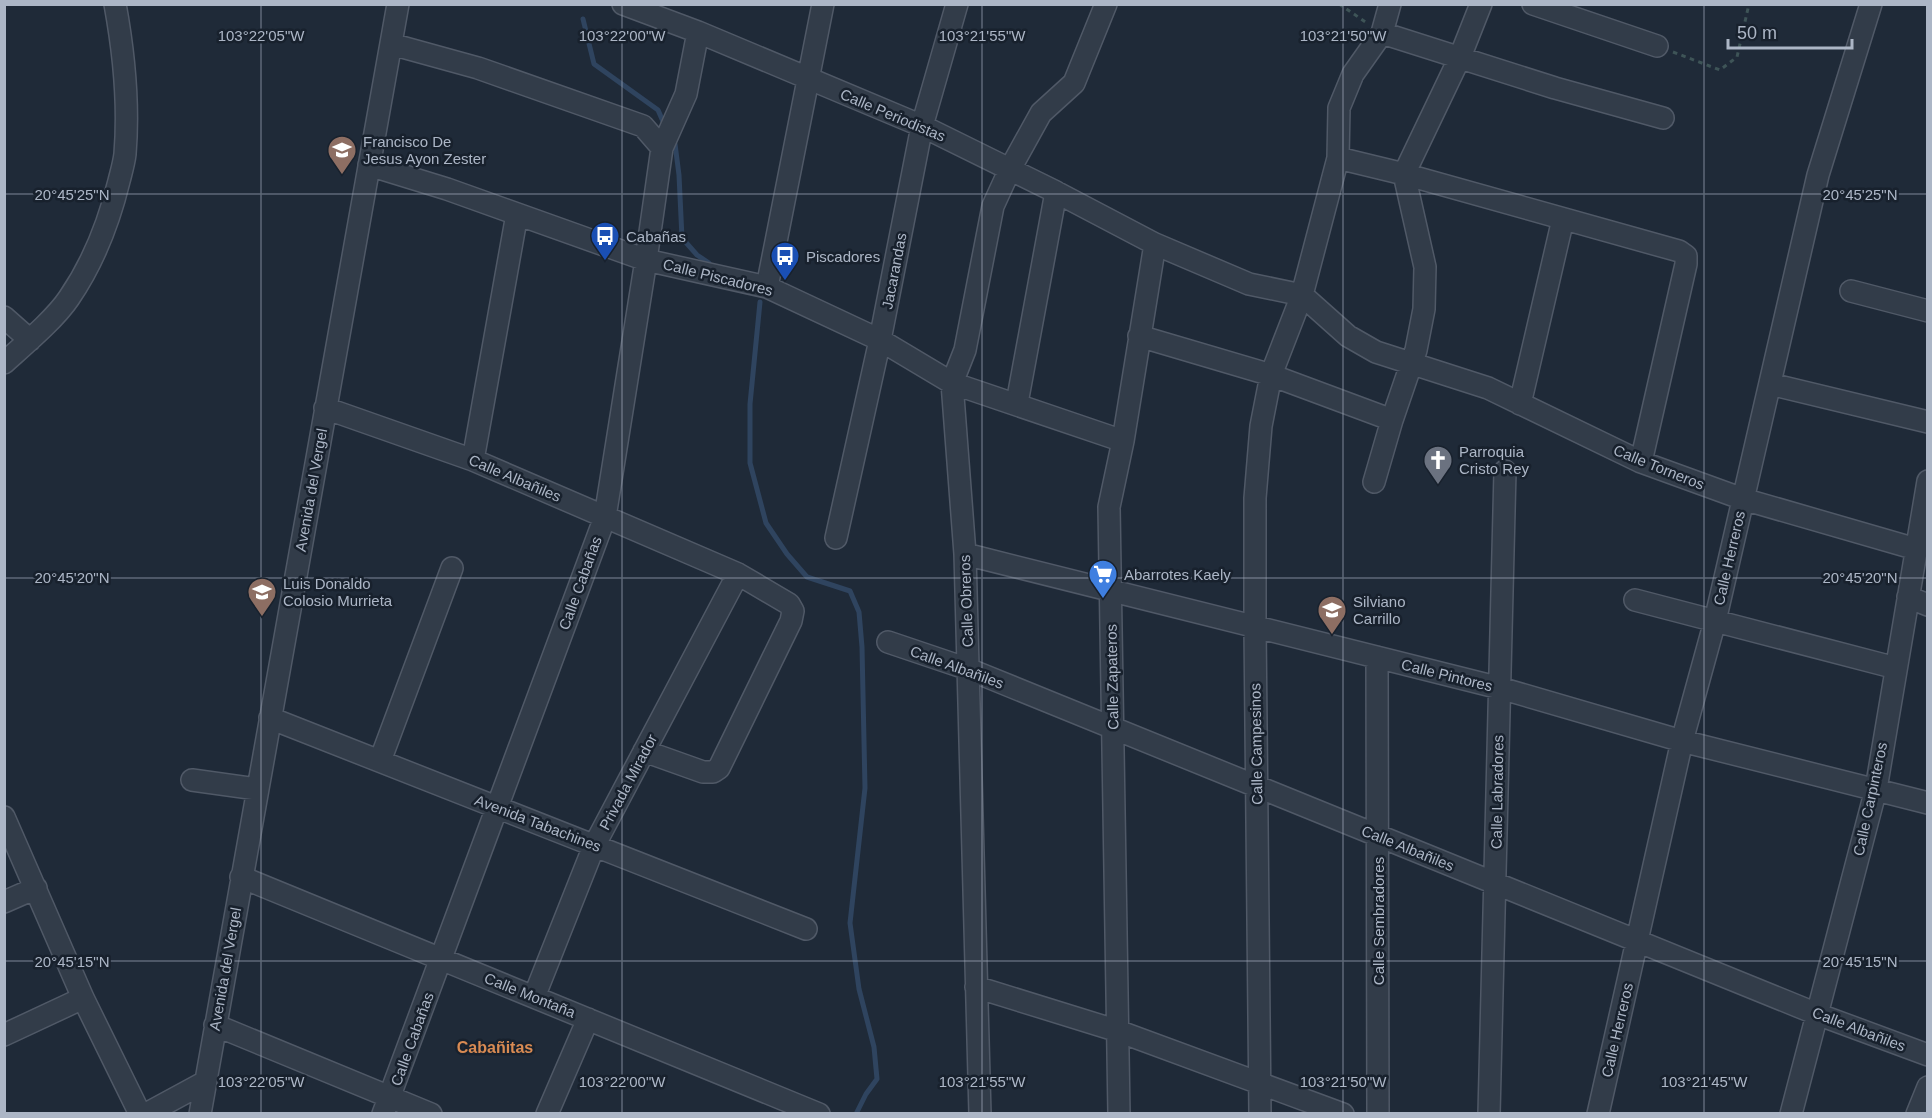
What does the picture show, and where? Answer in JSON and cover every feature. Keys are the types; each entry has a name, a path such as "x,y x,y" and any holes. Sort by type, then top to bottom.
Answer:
{"street":[{"path":"4,363 30,340 68,300 93,256 111,215 125,156 126,105 120,30 115,4"},
{"name":"Avenida del Vergel","path":"200,1113 398,4"},
{"name":"Calle Periodistas","path":"622,4 698,32 922,126 1155,244 1249,284 1302,296"},
{"path":"767,287 823,4"},
{"name":"Jacarandas","path":"836,538 880,340 922,126 957,4"},
{"name":"Calle Obreros","path":"980,1113 964,554 952,383 965,350 993,206 1010,169 1041,113 1074,83 1106,4"},
{"name":"Calle Campesinos","path":"1260,1113 1255,498 1261,426 1271,375 1302,296 1338,158 1339,108 1353,74 1382,33 1390,4"},
{"path":"1374,482 1416,350 1424,309 1425,267 1404,174 1460,57 1481,4"},
{"path":"1533,4 1657,46"},
{"name":"Calle Herreros","path":"1598,1113 1682,741 1715,621 1818,175 1871,4"},
{"name":"Calle Cabañas","path":"387,1105 604,517 662,148 686,94 698,32"},
{"path":"1382,33 1555,88 1663,118"},
{"path":"391,44 478,68 643,126 662,148"},
{"path":"1338,158 1404,174 1680,251 1686,256 1641,462"},
{"name":"Calle Piscadores","path":"369,165 646,260 767,287 880,340 952,383 1123,441"},
{"path":"1017,404 1056,192"},
{"path":"473,459 516,214"},
{"path":"1520,404 1563,219"},
{"name":"Calle Zapateros","path":"1119,1113 1109,507 1123,441 1155,244"},
{"path":"1851,291 1928,311"},
{"name":"Calle Torneros","path":"1302,296 1348,336 1376,352 1488,388 1641,462 1743,499 1916,549"},
{"path":"4,317 30,340"},
{"path":"1139,336 1271,375 1392,420"},
{"path":"1770,384 1928,422"},
{"name":"Calle Albañiles","path":"325,408 473,459 738,574 789,604 793,611 791,621 719,768 713,772 703,772 644,750"},
{"name":"Calle Labradores","path":"1489,1113 1505,471"},
{"name":"Calle Carpinteros","path":"1791,1113 1876,789 1928,481"},
{"name":"Calle Pintores","path":"964,554 1500,688 1682,741 1928,803"},
{"path":"380,761 452,568"},
{"name":"Privada Mirador","path":"534,997 594,846 738,574"},
{"path":"1908,597 1928,605"},
{"path":"1635,600 1896,668"},
{"name":"Calle Albañiles","path":"888,642 968,669 1817,1014 1928,1055"},
{"name":"Calle Sembradores","path":"1377,657 1378,1113"},
{"name":"Avenida Tabachines","path":"270,718 806,929"},
{"path":"192,780 257,789"},
{"path":"4,817 83,998 140,1113"},
{"name":"Calle Montaña","path":"242,877 819,1113"},
{"path":"4,902 36,888"},
{"path":"976,987 1118,1031 1342,1113"},
{"path":"4,1035 83,998"},
{"path":"547,1113 588,1019"},
{"path":"215,1025 387,1105 431,1113"},
{"path":"146,1113 205,1082"},
{"path":"1917,1113 1928,1088"}],"path":[{"path":"1339,4 1382,33"},
{"path":"1657,46 1720,70 1737,57 1749,4"}],"waterway":[{"path":"583,19 594,64 658,110 665,126"},
{"path":"675,144 682,238 697,255 709,263"},
{"path":"760,302 750,404 750,463 766,523 787,554 807,577 850,591 859,612 862,647 865,788 850,923 859,989 874,1047 877,1079 856,1114"}],"place":[{"name":"Francisco De Jesus Ayon Zester","path":"342,176"},
{"name":"Cabañas","path":"605,262"},
{"name":"Piscadores","path":"785,282"},
{"name":"Parroquia Cristo Rey","path":"1438,486"},
{"name":"Abarrotes Kaely","path":"1103,600"},
{"name":"Luis Donaldo Colosio Murrieta","path":"262,618"},
{"name":"Silviano Carrillo","path":"1332,636"}],"district":[{"name":"Cabañitas","path":"495,1047"}]}
